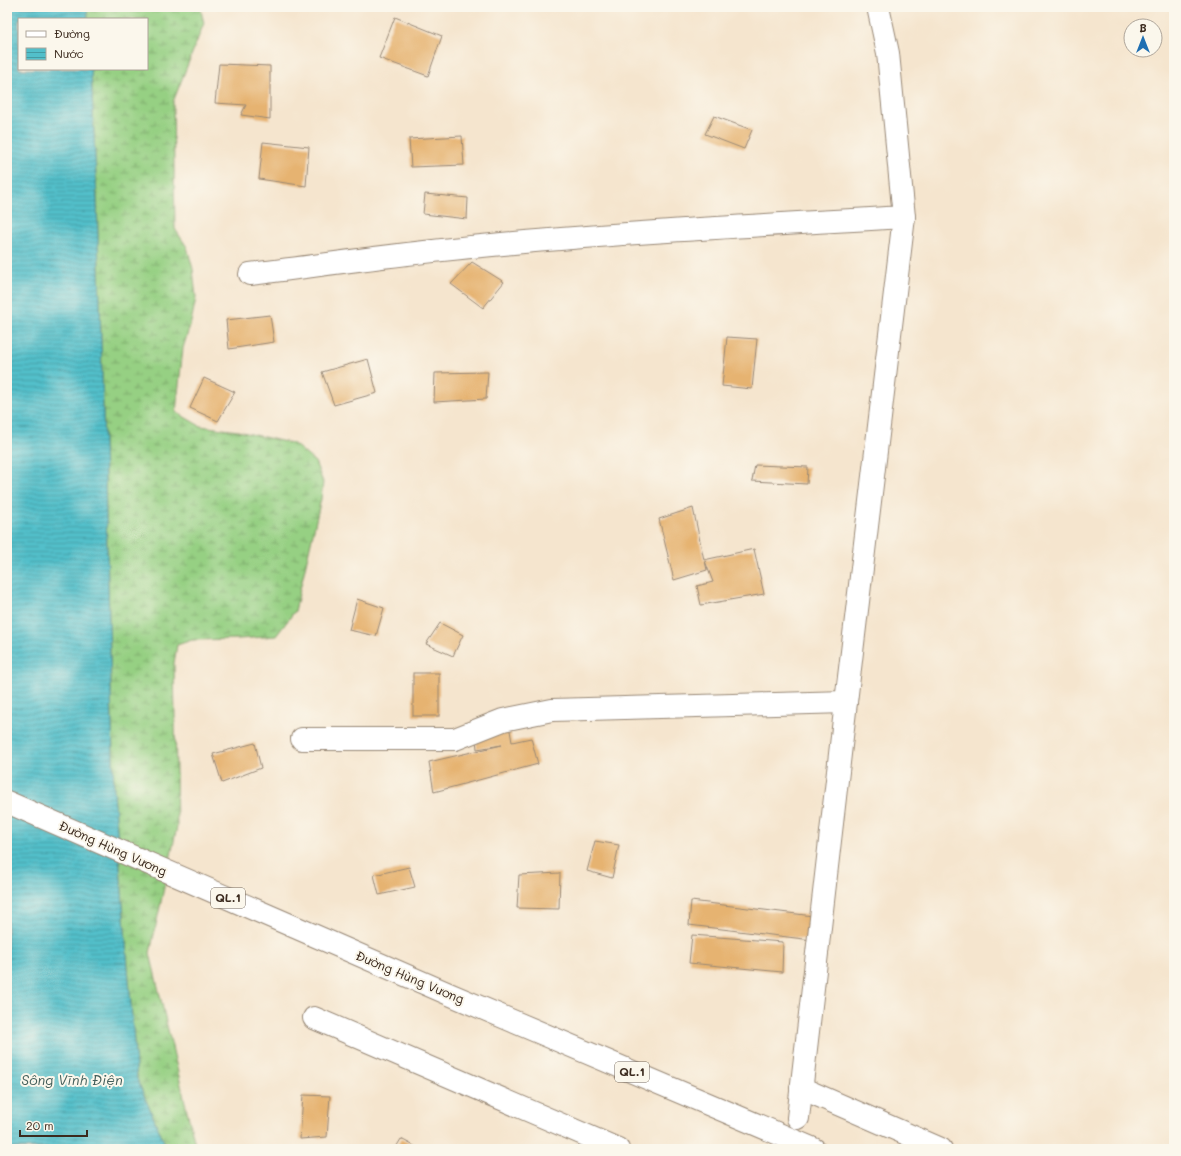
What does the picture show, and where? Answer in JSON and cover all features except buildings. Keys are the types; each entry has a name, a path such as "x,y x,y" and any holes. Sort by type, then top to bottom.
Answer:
{"main road":[{"path":"798,1118 904,217 888,53 878,7"},
{"path":"250,274 492,245 693,230 904,217"},
{"path":"302,739 455,739 502,720 552,710 846,702"},
{"name":"Đường Hùng Vương","path":"7,802 449,994 814,1149"},
{"path":"314,1018 618,1149"},
{"path":"801,1088 941,1149"}],"green space":[{"path":"87,7 200,7 204,23 173,102 175,229 187,247 193,269 196,298 191,322 183,348 176,412 200,426 238,431 294,444 315,462 323,482 321,499 295,611 276,636 239,639 192,640 177,645 174,663 177,827 150,953 196,1149 167,1149 137,1079 114,792 97,199 91,70 148,70 148,18 88,18"}],"water":[{"name":"Sông Vĩnh Điện","path":"7,7 87,7 88,18 18,18 18,70 91,70 97,199 114,792 137,1079 167,1149 7,1149"}]}
